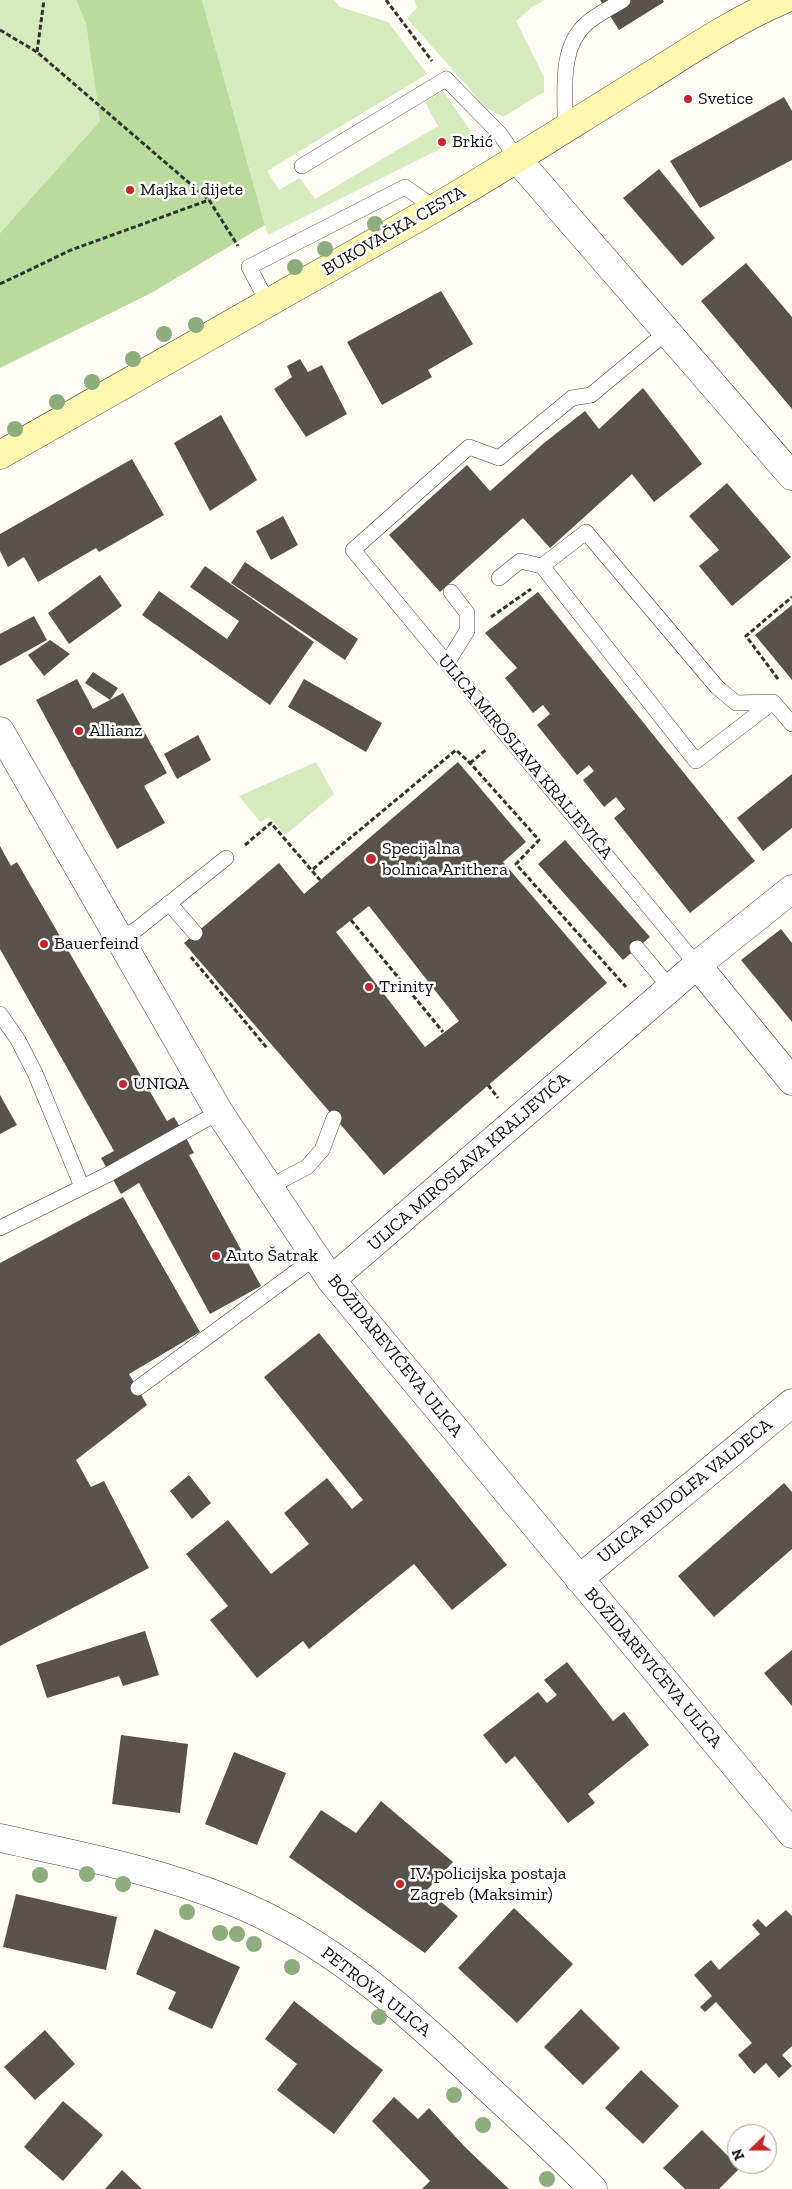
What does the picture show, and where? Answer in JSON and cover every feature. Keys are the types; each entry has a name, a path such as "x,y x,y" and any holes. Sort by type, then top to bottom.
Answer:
{"main road":[{"name":"BUKOVAČKA CESTA","path":"0,455 434,208 771,3"}],"street":[{"path":"518,158 792,476"},
{"name":"BOŽIDAREVIĆEVA ULICA","path":"0,731 219,1112 331,1280 792,1834"},
{"name":"ULICA MIROSLAVA KRALJEVIĆA","path":"331,1280 697,965 790,895"},
{"path":"697,965 792,1081"},
{"name":"ULICA RUDOLFA VALDECA","path":"579,1579 792,1404"},
{"name":"PETROVA ULICA","path":"0,1838 178,1880 231,1900 286,1927 353,1970 437,2040 593,2189"}],"lane":[{"path":"566,128 567,58 572,45 578,33 586,24 622,0"},
{"path":"302,166 446,79 500,134 518,158"},
{"path":"268,303 249,267 405,187 434,208"},
{"name":"ULICA MIROSLAVA KRALJEVIĆA","path":"668,331 591,395 572,398 499,458 469,447 353,550 697,965"},
{"path":"546,570 586,532 717,687 736,703 773,702"},
{"path":"499,578 520,561 546,570 696,761 773,702"},
{"path":"447,663 467,631 467,613 451,592"},
{"path":"773,702 792,724"},
{"path":"120,939 137,929 226,858"},
{"path":"169,903 195,933"},
{"path":"637,948 671,989"},
{"path":"0,1014 18,1040 35,1073 82,1187"},
{"path":"0,1228 82,1187 219,1112"},
{"path":"270,1189 284,1179 308,1167 322,1150 334,1118"},
{"path":"138,1388 316,1258"}],"path":[{"path":"37,52 44,0"},
{"path":"386,0 446,79"},
{"path":"0,30 37,52 209,200 249,267"},
{"path":"0,284 71,250 209,200"},
{"path":"467,631 476,628 546,570"},
{"path":"773,702 782,685 746,636 792,597"},
{"path":"312,869 456,750 539,840 516,864 628,989"},
{"path":"242,847 271,823 320,880"},
{"path":"351,920 443,1032"},
{"path":"186,952 267,1048"},
{"path":"488,1085 500,1101"}],"green space":[{"path":"0,0 76,0 86,24 100,121 0,233"},
{"path":"76,0 202,0 265,225 153,292 0,368 0,233 100,121 86,24"},
{"path":"202,0 334,0 340,7 388,22 427,74 267,171 279,190 300,178 315,199 438,126 425,102 443,91 472,133 268,235"},
{"path":"414,0 545,0 532,7 516,21 544,77 544,92 503,117 486,108 407,18 417,8"},
{"path":"316,762 334,794 285,835 269,817 260,822 239,796"}],"building":[{"path":"600,0 663,0 664,2 619,30"},
{"path":"784,97 792,111 792,160 700,208 670,161"},
{"path":"659,169 715,238 682,266 623,198"},
{"path":"746,263 792,317 792,409 701,301"},
{"path":"441,291 473,344 428,370 432,377 382,405 347,342"},
{"path":"300,359 308,372 322,365 347,414 306,437 274,389 292,377 287,366"},
{"path":"643,388 702,464 654,502 632,474 550,548 523,518 440,592 389,535 467,465 490,491 544,443 585,411 599,429"},
{"path":"221,415 257,480 210,511 174,443"},
{"path":"132,459 164,515 99,552 96,548 38,582 24,557 8,567 0,551 0,534"},
{"path":"727,483 791,557 732,606 699,566 719,550 689,516"},
{"path":"283,516 298,545 271,560 256,531"},
{"path":"245,562 358,639 345,660 231,583"},
{"path":"205,566 314,642 270,705 142,615 159,591 227,639 239,621 190,587"},
{"path":"100,575 122,606 69,644 48,613"},
{"path":"538,592 755,861 690,913 614,818 625,809 616,797 604,807 583,780 594,771 589,765 577,775 537,725 550,714 543,705 533,713 505,678 517,668 485,633"},
{"path":"792,605 792,680 755,635"},
{"path":"34,616 47,640 0,666 0,634"},
{"path":"50,640 70,654 44,676 28,655"},
{"path":"93,672 118,688 110,700 85,683"},
{"path":"77,679 93,709 123,693 167,773 144,786 165,823 117,849 36,700"},
{"path":"304,679 382,723 366,752 288,707"},
{"path":"198,735 211,760 177,779 164,754"},
{"path":"458,762 526,842 503,862 607,983 384,1175 184,943 279,863 304,894","holes":["369,906 459,1021 425,1047 336,932"]},
{"path":"792,774 792,828 763,851 737,818"},
{"path":"565,840 650,937 623,960 538,864"},
{"path":"0,846 11,866 17,862 167,1121 174,1117 183,1132 194,1153 189,1155 261,1286 210,1314 139,1183 121,1194 101,1158 114,1151 0,949"},
{"path":"781,929 792,943 792,1022 741,960"},
{"path":"0,1095 17,1125 0,1134"},
{"path":"123,1197 200,1332 129,1374 147,1405 76,1460 91,1487 104,1481 149,1568 0,1646 0,1263"},
{"path":"319,1333 507,1565 452,1610 414,1564 309,1649 303,1641 257,1678 210,1620 228,1606 186,1554 228,1520 271,1574 309,1544 284,1513 327,1478 352,1509 363,1500 264,1377"},
{"path":"189,1475 211,1503 192,1519 170,1491"},
{"path":"784,1483 792,1492 792,1549 714,1617 678,1576"},
{"path":"145,1631 159,1675 123,1686 119,1676 47,1698 36,1665"},
{"path":"792,1650 792,1706 764,1673"},
{"path":"567,1662 613,1721 624,1712 649,1745 588,1794 595,1803 568,1823 515,1756 506,1764 483,1735 538,1692 547,1703 557,1695 544,1680"},
{"path":"121,1735 188,1744 180,1813 112,1804"},
{"path":"234,1752 286,1773 257,1845 205,1824"},
{"path":"381,1801 453,1862 427,1890 458,1916 425,1953 289,1857 321,1810 356,1833"},
{"path":"16,1894 117,1917 106,1970 3,1947"},
{"path":"514,1908 573,1964 517,2023 458,1968"},
{"path":"786,1910 792,1916 792,2046 782,2055 792,2066 779,2078 766,2063 754,2074 738,2055 752,2043 716,2002 705,2012 700,2007 712,1996 694,1975 711,1960 719,1970 760,1934 752,1925 758,1919 766,1927"},
{"path":"155,1929 240,1967 212,2029 168,2009 176,1992 136,1974"},
{"path":"294,2001 383,2070 334,2134 277,2090 297,2064 265,2039"},
{"path":"581,2009 620,2048 583,2085 544,2047"},
{"path":"45,2030 75,2064 35,2100 4,2067"},
{"path":"641,2070 679,2106 643,2144 605,2108"},
{"path":"394,2097 418,2119 429,2108 464,2146 509,2189 422,2189 430,2181 372,2121"},
{"path":"63,2101 103,2135 63,2181 24,2147"},
{"path":"702,2130 727,2155 727,2174 734,2174 719,2189 685,2189 663,2168"},
{"path":"122,2170 142,2189 105,2189"}],"place":[{"name":"Svetice","path":"688,99"},
{"name":"Brkić","path":"442,142"},
{"name":"Majka i dijete","path":"130,190"},
{"name":"Allianz","path":"79,731"},
{"name":"Specijalna bolnica Arithera","path":"371,859"},
{"name":"Bauerfeind","path":"44,944"},
{"name":"Trinity","path":"369,987"},
{"name":"UNIQA","path":"123,1084"},
{"name":"Auto Šatrak","path":"216,1256"},
{"name":"IV. policijska postaja Zagreb (Maksimir)","path":"400,1884"}]}
